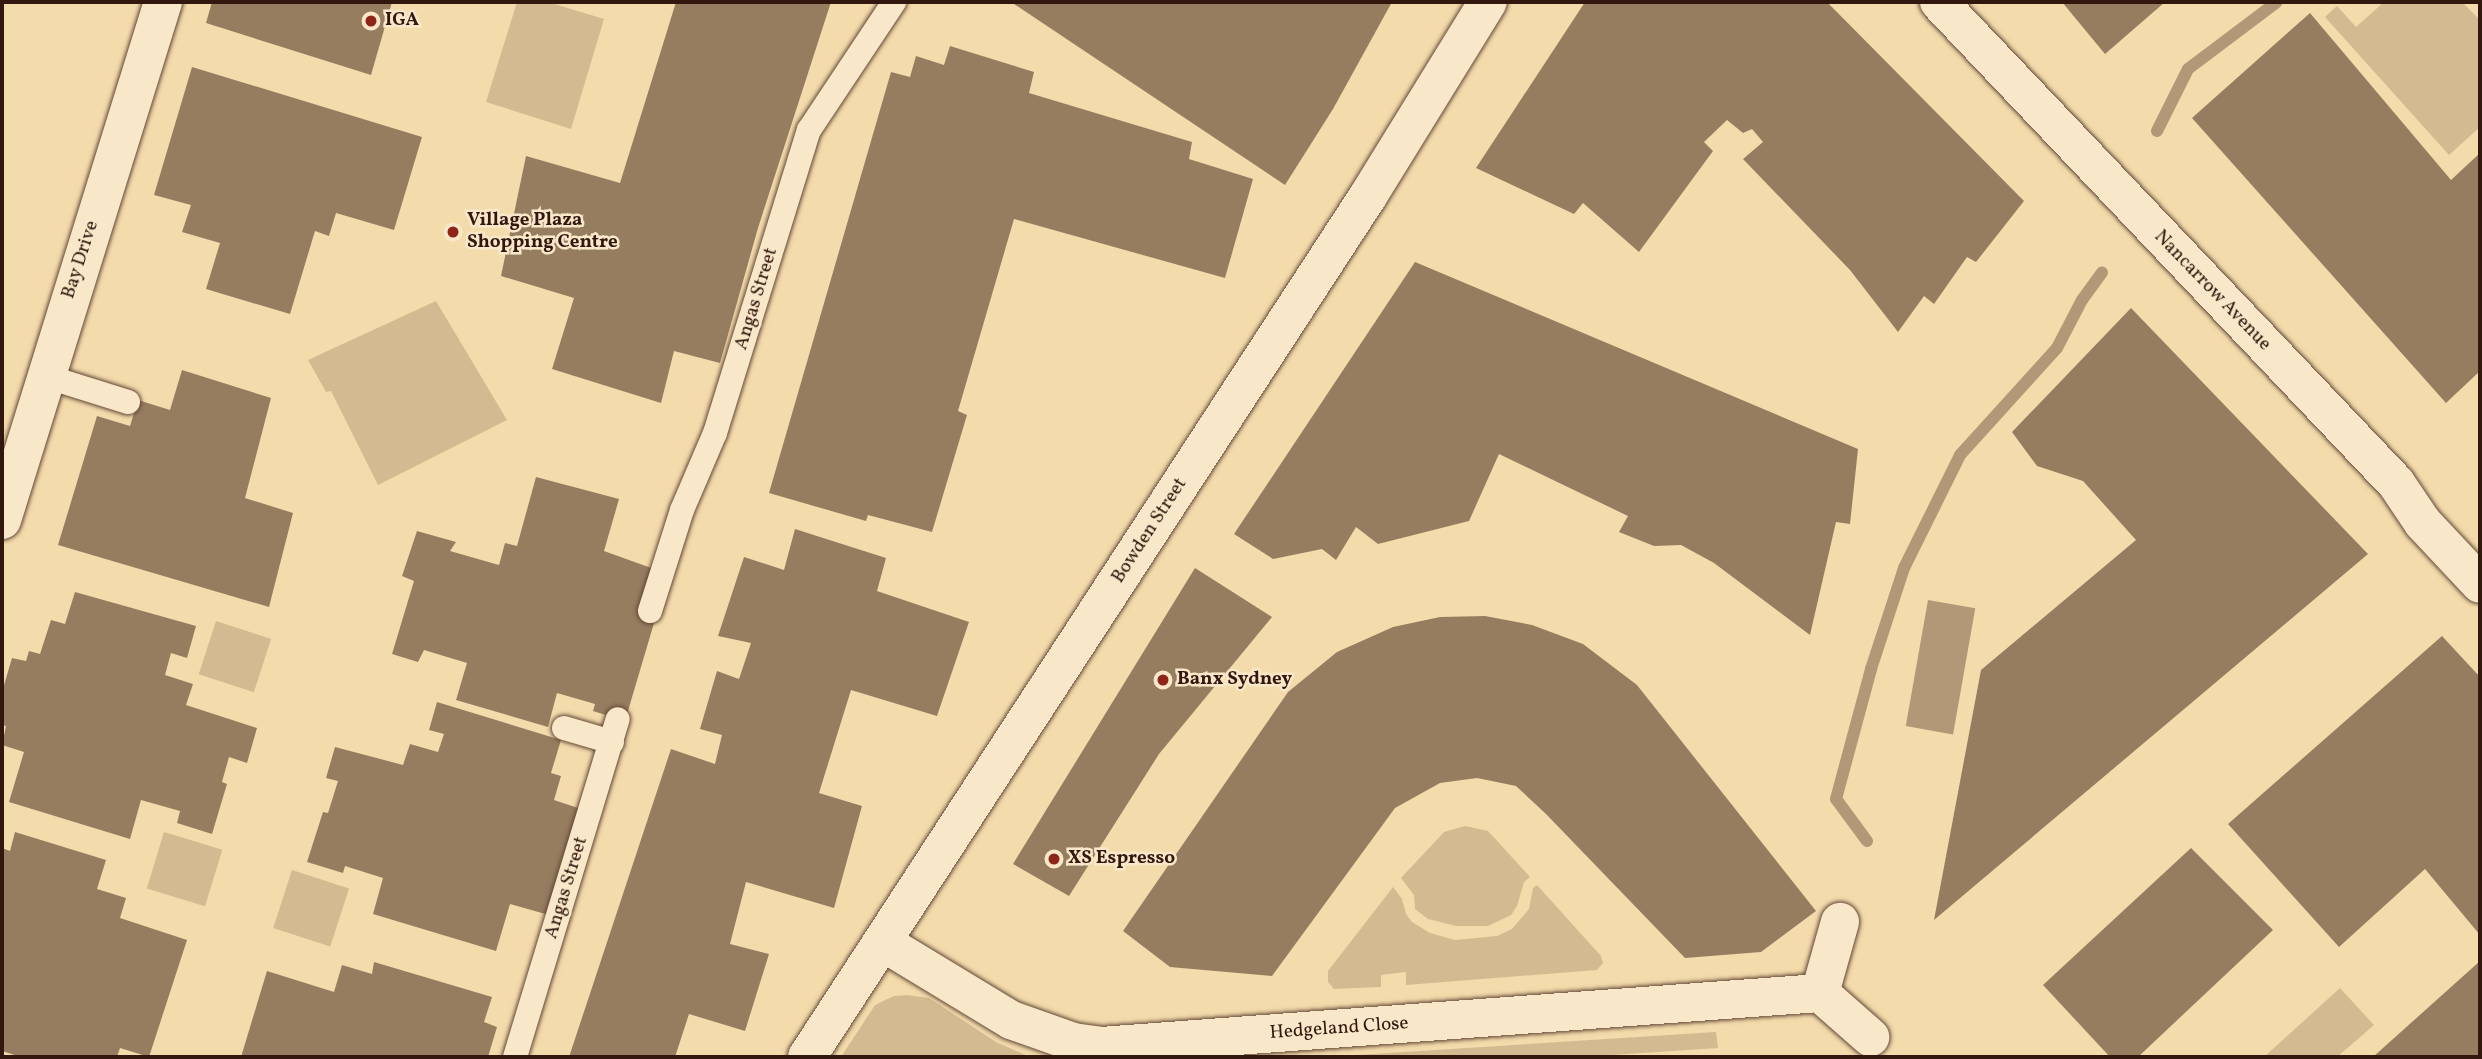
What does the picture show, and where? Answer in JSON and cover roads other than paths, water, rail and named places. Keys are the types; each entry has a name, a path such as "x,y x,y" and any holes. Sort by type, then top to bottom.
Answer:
{"street":[{"name":"Bay Drive","path":"2,520 163,2"},
{"name":"Bowden Street","path":"807,1057 884,943 1368,196 1488,2"},
{"name":"Nancarrow Avenue","path":"1939,2 2396,483 2423,523 2480,584"},
{"path":"1840,922 1820,993 1870,1037"},
{"name":"Hedgeland Close","path":"884,943 1011,1020 1063,1040 1101,1046 1820,993"}],"lane":[{"name":"Angas Street","path":"650,611 682,510 715,433 809,130 894,2"},
{"path":"45,376 128,402"},
{"name":"Angas Street","path":"515,1057 615,731 564,728"}],"waterway":[{"path":"2157,131 2188,69 2277,2"},
{"path":"1867,841 1836,799 1871,669 1904,568 1960,455 2057,348 2082,300 2102,272"}],"place":[{"name":"IGA","path":"371,21"},
{"name":"Village Plaza Shopping Centre","path":"453,232"},
{"name":"Banx Sydney","path":"1163,680"},
{"name":"XS Espresso","path":"1054,859"}]}
